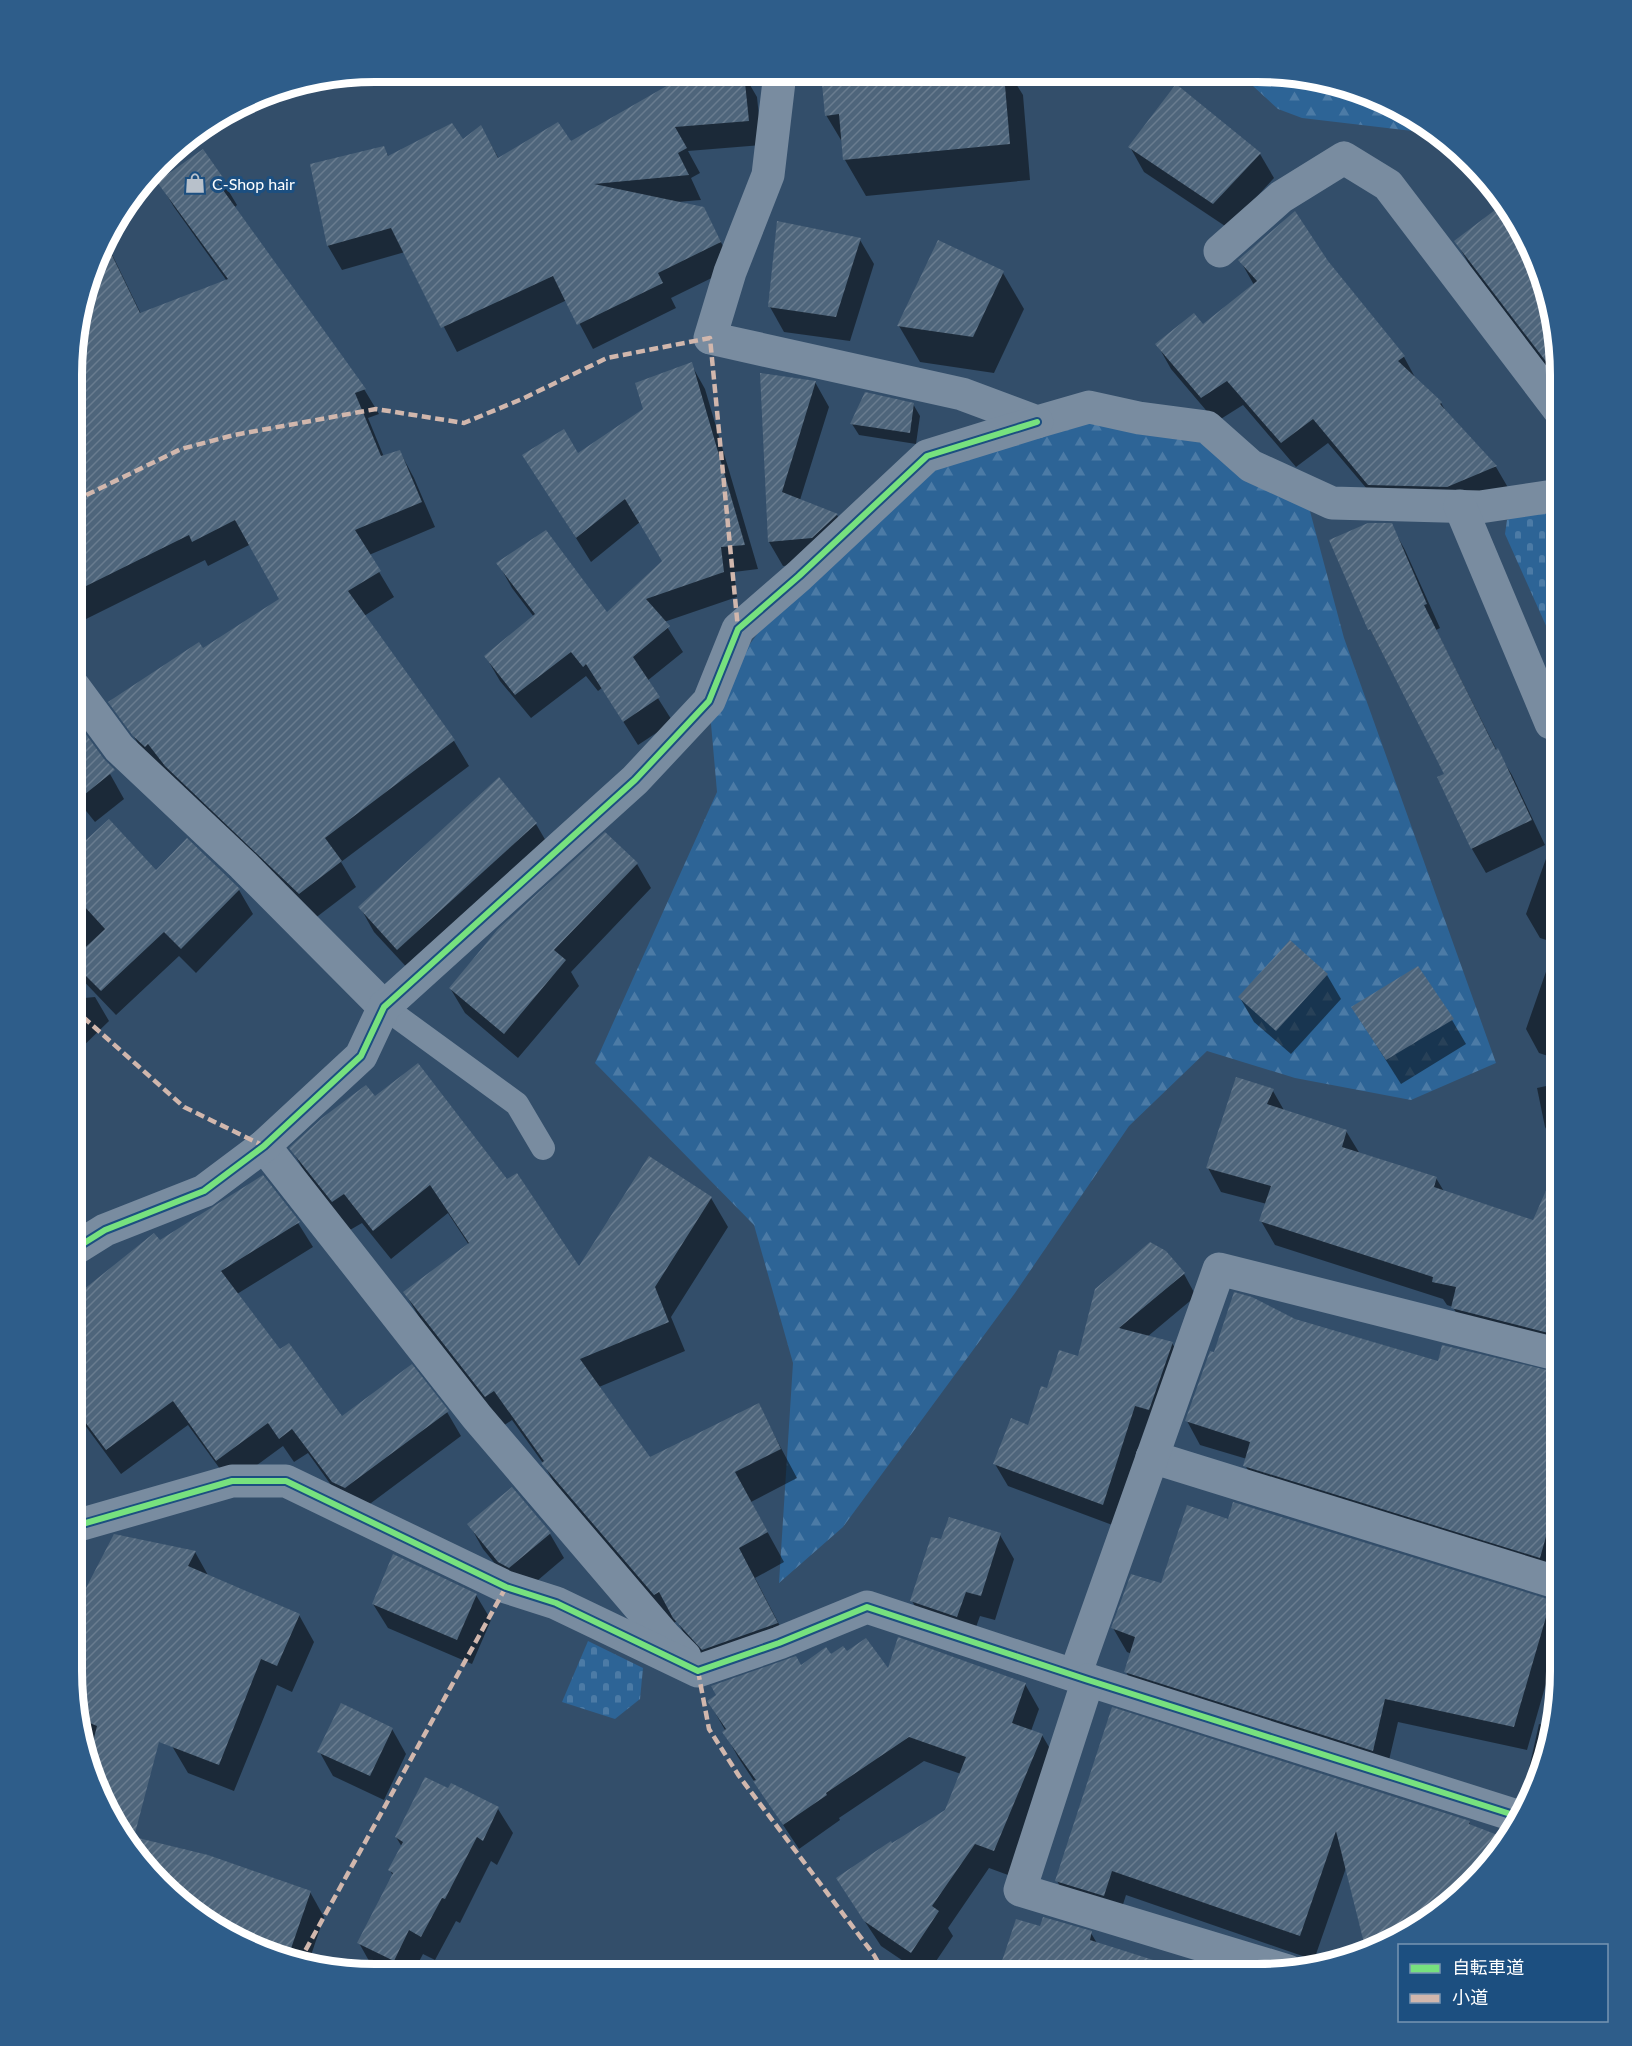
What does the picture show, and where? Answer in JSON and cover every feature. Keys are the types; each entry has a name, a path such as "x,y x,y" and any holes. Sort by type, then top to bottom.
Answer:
{"street":[{"path":"779,82 768,175 730,272 710,338 962,394 1037,422"},
{"path":"1220,251 1281,197 1344,158 1388,185 1550,398"},
{"path":"82,1244 105,1230 204,1191 264,1146 361,1056 384,1007 635,780 709,701 738,629 799,576 927,456 1089,407 1139,418 1207,427 1251,466 1332,503 1480,507 1550,496"},
{"path":"1460,506 1550,721"},
{"path":"82,698 119,748 243,865 384,1007"},
{"path":"264,1146 477,1417 665,1637 699,1671"},
{"path":"1264,1964 1020,1890 1082,1678 1152,1457 1219,1269 1550,1352"},
{"path":"1152,1457 1550,1580"},
{"path":"82,1524 232,1481 286,1480 506,1587 556,1603 699,1671 779,1643 867,1607 1511,1814"}],"lane":[{"path":"384,1007 517,1104 543,1148"}],"green space":[{"path":"1249,82 1294,85 1332,92 1386,113 1419,132 1302,118 1278,109"},
{"path":"1163,421 1307,500 1344,638 1496,1063 1411,1100 1295,1078 1207,1051 1129,1126 1015,1293 843,1527 779,1583 793,1363 754,1225 595,1063 717,792 709,701 799,576 927,456 1037,422"},
{"path":"1550,509 1550,635 1505,534 1507,520 1521,511"},
{"path":"588,1641 643,1668 640,1699 615,1719 562,1702"}],"building":[{"path":"674,82 745,82 749,121 675,127 687,148 678,153 689,175 594,184 704,207 721,242 658,273 663,283 577,325 553,276 441,328 391,228 327,246 310,164 384,146 388,156 452,123 463,139 481,125 498,158 558,122 571,141"},
{"path":"822,82 1005,82 1010,144 843,160 839,114 825,116"},
{"path":"1176,84 1261,153 1213,204 1128,147"},
{"path":"203,149 224,179 218,183 366,389 355,393 381,456 400,450 422,502 355,530 381,571 348,591 455,740 325,838 342,861 299,894 165,766 148,744 145,747 133,736 108,702 199,642 203,648 279,599 235,520 192,542 189,535 82,588 83,357 92,300 110,252 140,313 228,279 157,182"},
{"path":"1495,210 1505,221 1527,264 1540,300 1549,366 1454,241"},
{"path":"1295,211 1328,261 1405,356 1398,361 1442,402 1440,404 1497,466 1447,487 1368,485 1313,419 1281,443 1227,381 1201,398 1155,344 1194,313 1203,324 1257,281 1238,260"},
{"path":"777,221 861,238 836,317 768,307"},
{"path":"938,240 1004,271 973,337 897,326"},
{"path":"692,362 745,545 721,547 724,572 646,599 670,626 633,657 660,697 623,722 586,664 583,667 571,652 515,695 484,656 535,614 496,563 546,530 607,612 662,561 625,499 576,538 522,455 564,429 578,453 643,409 635,383"},
{"path":"760,373 816,381 782,492 838,514 812,538 768,542"},
{"path":"865,392 914,403 910,433 850,424"},
{"path":"1368,523 1392,523 1427,604 1424,605 1496,750 1498,748 1532,820 1471,849 1437,777 1444,774 1370,629 1368,630 1329,540"},
{"path":"82,729 104,759 115,770 82,797"},
{"path":"499,777 537,823 397,950 358,907"},
{"path":"109,819 156,870 187,838 240,889 181,949 164,932 101,991 82,972 82,951 105,929 82,904 82,844"},
{"path":"605,832 638,863 554,950 566,960 504,1034 449,988 498,929"},
{"path":"1290,940 1328,974 1276,1031 1238,997"},
{"path":"1418,966 1454,1019 1386,1060 1351,1007"},
{"path":"418,1063 507,1179 517,1173 579,1266 649,1156 712,1197 655,1287 669,1322 580,1359 650,1457 759,1403 781,1449 735,1472 768,1532 739,1548 778,1623 702,1650 673,1618 659,1592 654,1595 541,1463 544,1461 494,1391 485,1397 403,1292 469,1243 430,1185 373,1231 344,1194 332,1202 289,1148 322,1118 366,1085 375,1096"},
{"path":"1236,1077 1274,1089 1267,1104 1347,1130 1342,1147 1437,1177 1434,1187 1533,1220 1550,1182 1550,1333 1451,1308 1456,1287 1432,1282 1433,1277 1259,1221 1271,1186 1206,1168"},
{"path":"263,1175 300,1222 221,1271 280,1349 289,1343 342,1416 412,1364 449,1411 345,1488 332,1482 292,1429 279,1439 268,1423 216,1461 173,1401 106,1450 82,1418 82,1291 154,1233 160,1240"},
{"path":"1150,1242 1166,1251 1185,1273 1119,1328 1173,1342 1149,1410 1135,1406 1103,1505 993,1464 1011,1418 1028,1425 1041,1386 1047,1388 1059,1350 1078,1356 1095,1289"},
{"path":"1234,1292 1252,1297 1295,1319 1438,1361 1442,1345 1550,1371 1550,1522 1540,1558 1243,1466 1250,1442 1185,1421 1210,1351 1214,1352"},
{"path":"512,1487 551,1533 509,1568 498,1562 467,1524"},
{"path":"1233,1502 1550,1600 1514,1727 1385,1699 1373,1751 1124,1672 1135,1637 1111,1628 1131,1574 1161,1583 1187,1505 1228,1519"},
{"path":"949,1517 1001,1533 981,1596 966,1592 957,1617 910,1601 931,1537 941,1539"},
{"path":"114,1534 196,1551 188,1566 300,1614 277,1666 261,1659 219,1765 159,1742 134,1836 113,1800 92,1746 97,1726 87,1722 85,1708 82,1670 82,1596"},
{"path":"393,1554 477,1594 457,1640 372,1604"},
{"path":"898,1637 1026,1683 1012,1723 1043,1734 994,1851 975,1844 932,1906 939,1911 911,1953 864,1921 836,1878 891,1841 892,1843 945,1810 966,1757 909,1737 783,1825 753,1781 756,1780 722,1732 726,1729 707,1701 716,1695 711,1686 796,1656 801,1665 826,1647 831,1654 843,1646 847,1651 866,1638 888,1668"},
{"path":"341,1703 393,1728 370,1776 317,1752"},
{"path":"1112,1707 1470,1821 1469,1824 1498,1835 1464,1878 1435,1903 1403,1924 1364,1943 1336,1831 1300,1936 1112,1871 1104,1896 1055,1881"},
{"path":"425,1777 448,1788 451,1783 499,1807 483,1841 477,1837 445,1899 442,1898 421,1937 409,1930 394,1961 357,1943 393,1873 388,1870 403,1842 395,1837"},
{"path":"135,1837 208,1855 311,1891 290,1951 246,1933 197,1903 168,1878"},
{"path":"1043,1917 1092,1931 1090,1940 1166,1964 1001,1964 1016,1919 1040,1926"}],"marked path":[{"path":"82,497 181,449 234,435 376,409 464,423 522,399 607,358 710,338 738,629"},
{"path":"82,1016 184,1107 264,1146"},
{"path":"303,1955 506,1587"},
{"path":"698,1671 709,1729 739,1776 879,1964"}],"cycle path":[{"path":"82,1244 105,1230 204,1191 264,1146 361,1056 384,1007 635,780 709,701 738,629 799,576 927,456 1037,422"},
{"path":"82,1524 232,1481 286,1481 506,1587 556,1603 698,1671 779,1643 867,1607 1088,1680 1511,1814"}],"place":[{"name":"C-Shop hair","path":"195,183"}]}
